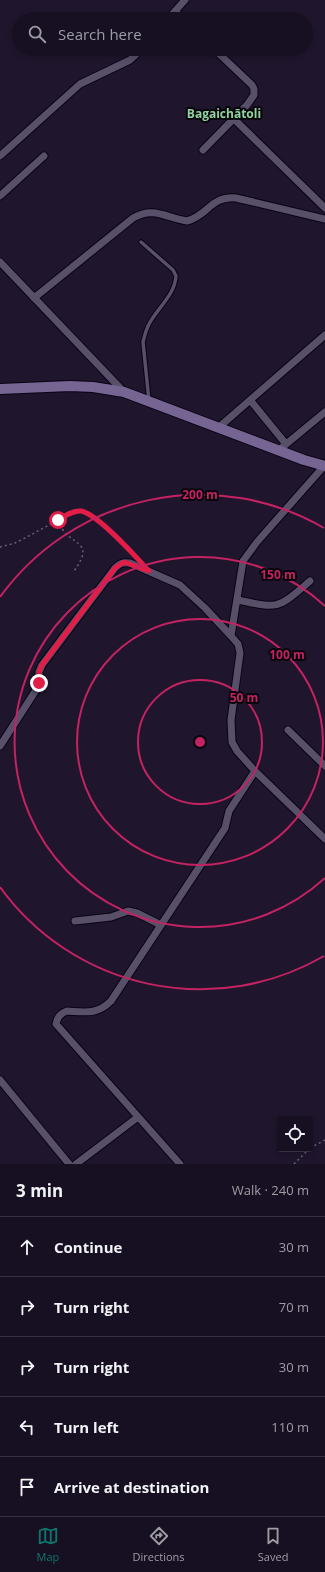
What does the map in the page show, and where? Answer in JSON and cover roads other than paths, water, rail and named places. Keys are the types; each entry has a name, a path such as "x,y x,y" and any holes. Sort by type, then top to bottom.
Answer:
{"street":[{"path":"175,11 185,0"},
{"path":"0,156 80,84 130,60 134,56"},
{"path":"203,150 234,119 254,95 252,85 221,56"},
{"path":"234,119 325,208"},
{"path":"0,196 44,156"},
{"path":"34,298 141,213 160,213 187,221 200,216 214,203 227,197 325,219"},
{"path":"0,262 124,392"},
{"path":"218,428 325,335"},
{"path":"0,389 70,386 94,387 124,392 218,428 282,447 324,466 248,553 243,561 240,572 238,600 231,636"},
{"path":"250,400 282,447"},
{"path":"282,447 325,412"},
{"path":"0,746 38,687 39,672 42,665 115,568 124,562 130,563 180,585 205,608 238,644 240,653 231,720 232,742 237,751 255,771 325,839"},
{"path":"238,600 266,606 280,604 286,601 310,581"},
{"path":"288,730 325,766"},
{"path":"180,1164 56,1024 64,1012 92,1012 100,1010 111,1001 225,828 228,821 229,811 255,771"},
{"path":"75,921 111,917 128,910 161,925"},
{"path":"0,1080 69,1164"},
{"path":"76,1164 138,1117"}],"lane":[{"path":"141,242 173,270 176,276 173,290 147,326 143,342 150,402"}],"district":[{"name":"Bagaichātoli","path":"224,113"}]}
